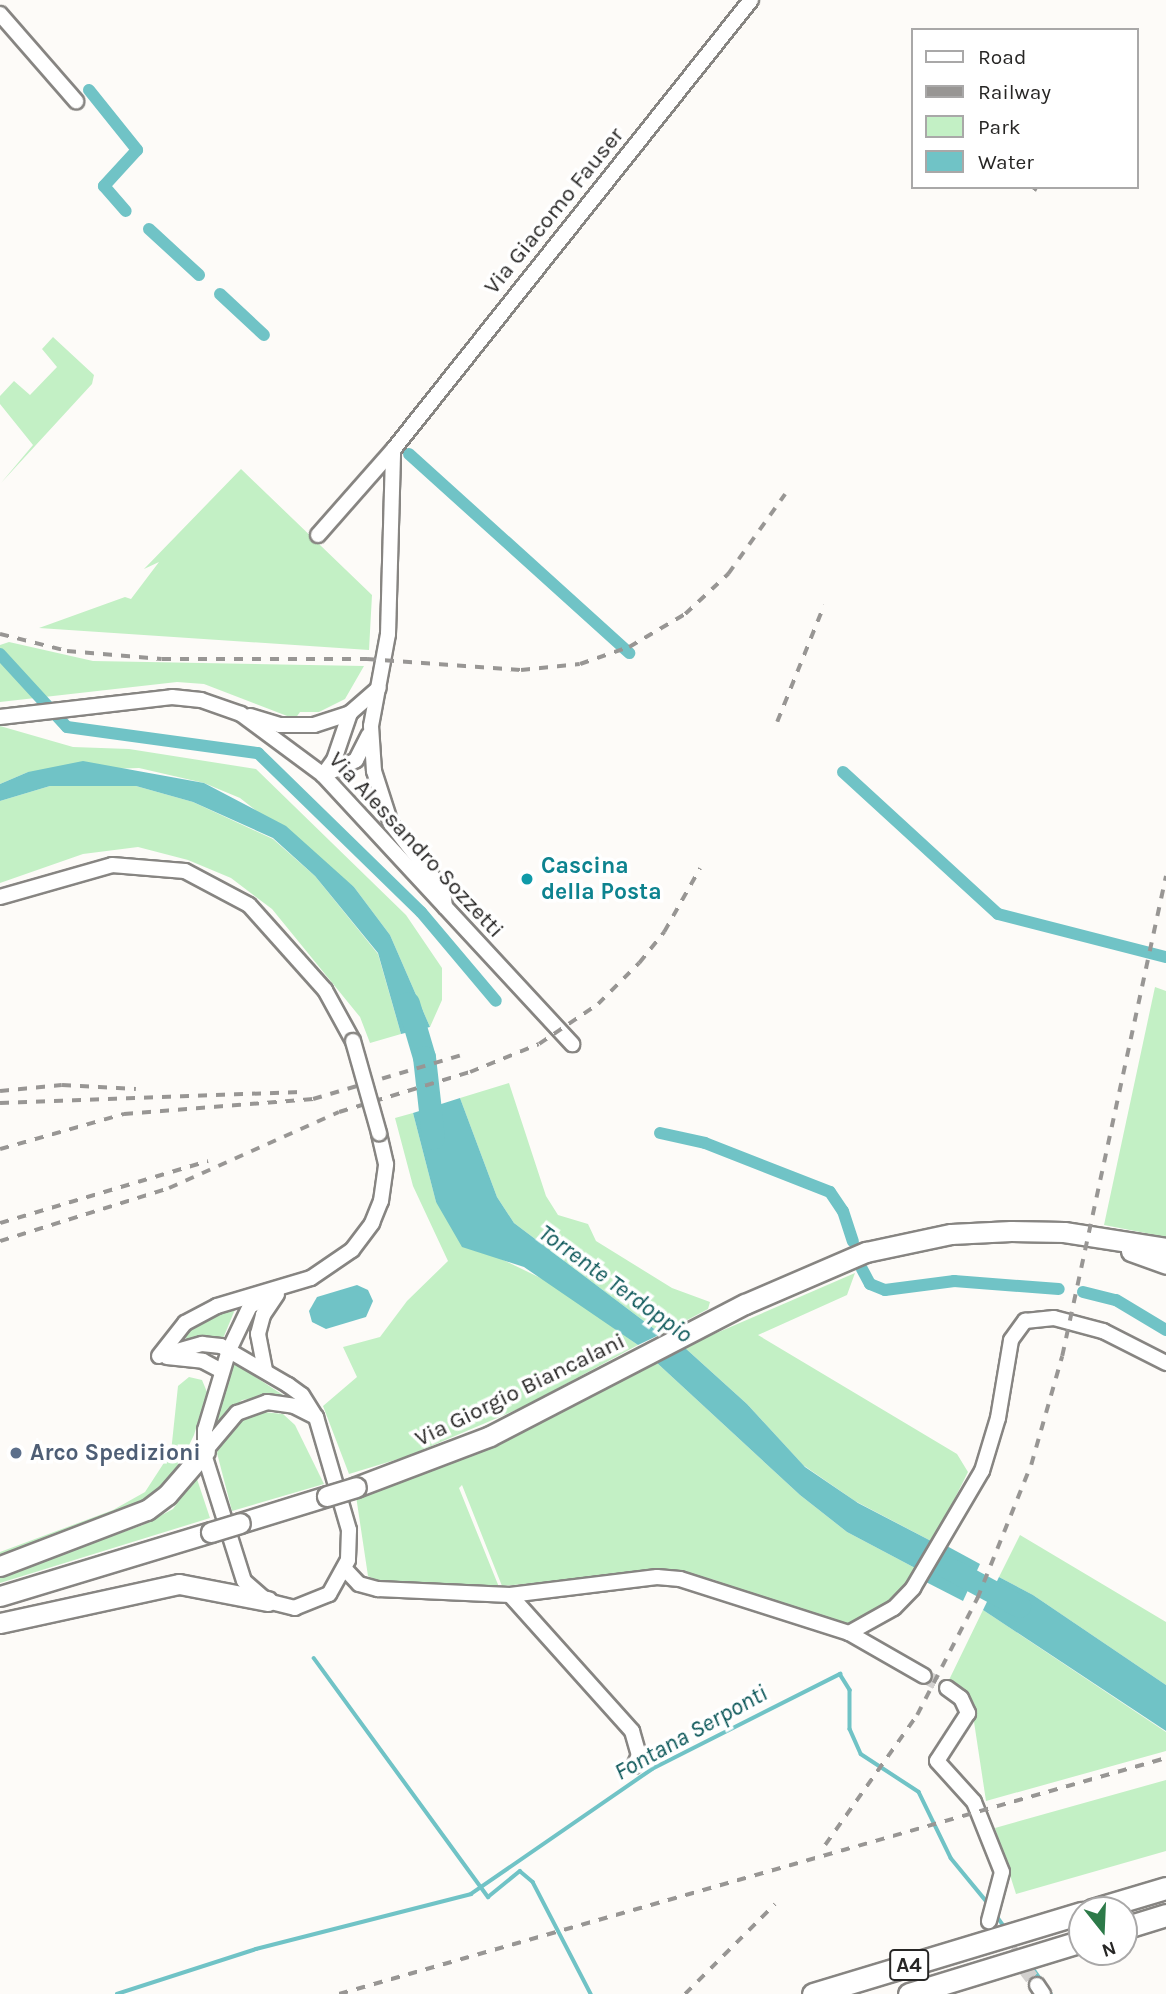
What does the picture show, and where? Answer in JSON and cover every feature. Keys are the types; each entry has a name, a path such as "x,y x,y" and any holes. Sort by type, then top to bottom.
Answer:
{"highway":[{"path":"1138,1896 1166,1888"},
{"path":"1138,1924 1166,1915"},
{"name":"A4","path":"813,1994 1068,1917"},
{"name":"A4","path":"908,1994 1068,1945"}],"main road":[{"name":"Via Giorgio Biancalani","path":"0,1596 356,1487 437,1459 537,1414 745,1304 840,1262 920,1239 1011,1231 1097,1238"},
{"path":"1097,1238 1166,1248"},
{"path":"1097,1238 1166,1264"},
{"path":"0,1566 147,1510 167,1495 205,1451"},
{"path":"0,1623 179,1584 267,1601"}],"street":[{"name":"Via Giacomo Fauser","path":"317,535 393,450 751,0"},
{"path":"0,14 76,102"},
{"path":"323,775 356,760 370,733 388,634 393,450"},
{"path":"241,714 292,725 314,725 350,713 379,688"},
{"name":"Via Alessandro Sozzetti","path":"0,717 172,697 201,700 241,714 323,775 572,1044"},
{"path":"323,775 334,760 350,713"},
{"path":"370,733 374,771 391,824 443,890 445,907"},
{"path":"0,897 112,865 185,871 249,905 326,990 353,1041 379,1133 386,1177 372,1223 342,1259 311,1278 207,1312 185,1324 159,1356"},
{"path":"159,1356 202,1344 229,1350 302,1395 316,1417 349,1530 344,1568 329,1594 313,1604 295,1608 267,1601 238,1569 205,1451 229,1350 250,1307 282,1287"},
{"path":"265,1370 258,1334 269,1302 282,1287"},
{"path":"849,1633 894,1608 913,1588 942,1539 989,1454 1011,1340 1025,1321 1054,1318 1103,1331 1166,1363"},
{"path":"159,1356 203,1361 222,1371"},
{"path":"205,1451 236,1413 252,1405 294,1406 316,1417"},
{"path":"344,1568 359,1584 378,1589 510,1595 668,1578 849,1633 924,1676"},
{"path":"510,1595 632,1731 639,1755 634,1766"},
{"path":"947,1688 961,1698 968,1713 937,1761 974,1802 1002,1872 1002,1883 990,1912"}],"green space":[{"path":"53,337 94,375 92,384 1,483 33,445 0,404 0,396 14,381 30,395 57,367 42,349"},
{"path":"241,469 372,595 369,650 39,628 125,597 131,599 159,562 144,569"},
{"path":"9,642 93,661 364,666 345,699 319,712 300,712 295,719 204,684 177,682 0,702 0,645"},
{"path":"0,726 73,747 129,749 256,769 406,915 442,968 442,1000 430,1027 390,935 354,887 240,798 204,783 139,768 28,772 0,784"},
{"path":"50,786 136,786 193,802 273,839 315,876 378,954 401,1034 370,1043 360,1017 272,909 231,878 188,860 138,847 83,854 0,883 0,801"},
{"path":"1155,987 1166,991 1166,1237 1104,1225"},
{"path":"509,1083 546,1196 558,1215 588,1224 596,1241 672,1288 710,1302 708,1309 661,1334 514,1223 497,1197 460,1098"},
{"path":"413,1113 436,1202 497,1257 551,1283 638,1345 525,1406 408,1456 349,1474 323,1406 357,1377 343,1347 380,1337 407,1301 448,1261 413,1186 395,1118"},
{"path":"855,1273 847,1295 758,1335 957,1454 968,1472 933,1542 855,1501 803,1465 747,1404 684,1347"},
{"path":"236,1307 222,1341 187,1341 183,1333 188,1328 212,1314"},
{"path":"656,1362 800,1495 847,1532 917,1569 889,1605 862,1621 841,1624 773,1605 715,1580 670,1570 502,1586 462,1485 459,1488 499,1587 380,1582 368,1576 356,1496 497,1443"},
{"path":"234,1363 283,1395 242,1400 218,1421 214,1419"},
{"path":"189,1377 202,1380 207,1392 194,1435 175,1474 150,1499 0,1558 0,1552 113,1510 145,1492 171,1452 178,1386"},
{"path":"263,1412 283,1414 295,1425 324,1484 232,1511 217,1453 220,1442 239,1421"},
{"path":"196,1476 210,1518 0,1583 0,1576 143,1525 173,1509"},
{"path":"1020,1535 1166,1622 1166,1685 1033,1595 999,1577"},
{"path":"983,1610 1166,1732 1166,1751 986,1801 971,1702 948,1682"},
{"path":"1166,1780 1166,1851 1016,1894 995,1828"}],"water":[{"path":"83,761 204,783 286,826 354,887 390,935 430,1027 401,1034 378,953 315,876 273,838 193,802 136,786 50,786 0,801 0,784 28,772"},
{"path":"460,1098 497,1197 514,1223 661,1334 638,1345 524,1267 462,1247 436,1202 413,1113"},
{"path":"357,1285 368,1290 373,1301 366,1317 326,1329 312,1322 309,1311 317,1297"},
{"path":"684,1347 747,1404 805,1467 858,1503 933,1542 917,1569 847,1532 800,1495 656,1362"},
{"path":"945,1545 980,1564 963,1601 924,1581"},
{"path":"999,1577 1033,1595 1166,1685 1166,1731 983,1610"}],"waterway":[{"path":"89,90 137,150 104,186 126,211"},
{"path":"149,229 199,275"},
{"path":"220,294 264,335"},
{"path":"409,454 629,653"},
{"path":"0,654 67,727 258,753 421,912 496,1001"},
{"path":"843,772 998,914 1166,957"},
{"name":"Torrente Terdoppio","path":"408,1003 424,1057 433,1137"},
{"path":"660,1133 705,1143 830,1192 843,1211 853,1241"},
{"path":"862,1269 870,1284 885,1290 954,1281 1059,1289"},
{"path":"1083,1292 1116,1300 1166,1330"},
{"name":"Torrente Terdoppio","path":"947,1567 1019,1606"},
{"path":"314,1658 488,1897 520,1871 533,1882 591,1994"},
{"name":"Fontana Serponti","path":"117,1994 256,1949 471,1894 652,1769 840,1674 850,1690 850,1729 861,1754 919,1792 951,1858 988,1903"},
{"name":"Fontana Serponti","path":"996,1915 1006,1929"},
{"name":"Fontana Serponti","path":"1030,1964 1051,1994"}],"tunnel":[{"path":"924,1676 947,1688"},
{"path":"998,1933 1037,1985"}],"railway":[{"path":"0,634 67,651 162,659 367,659 521,670 580,664 629,647 685,614 728,574 785,494"},
{"path":"777,722 824,605"},
{"path":"0,1241 169,1188 339,1112 470,1072 539,1044 598,1004 639,963 664,932 700,868"},
{"path":"825,1845 917,1715 977,1599 1031,1465 1062,1356 1166,876"},
{"path":"0,1149 124,1114 313,1099 465,1054"},
{"path":"0,1091 62,1085 136,1089"},
{"path":"0,1103 301,1092"},
{"path":"0,1223 208,1161"},
{"path":"339,1994 1166,1758"},
{"path":"685,1994 775,1904"}],"place":[{"name":"Cascina della Posta","path":"527,879"},
{"name":"Arco Spedizioni","path":"16,1453"}]}
